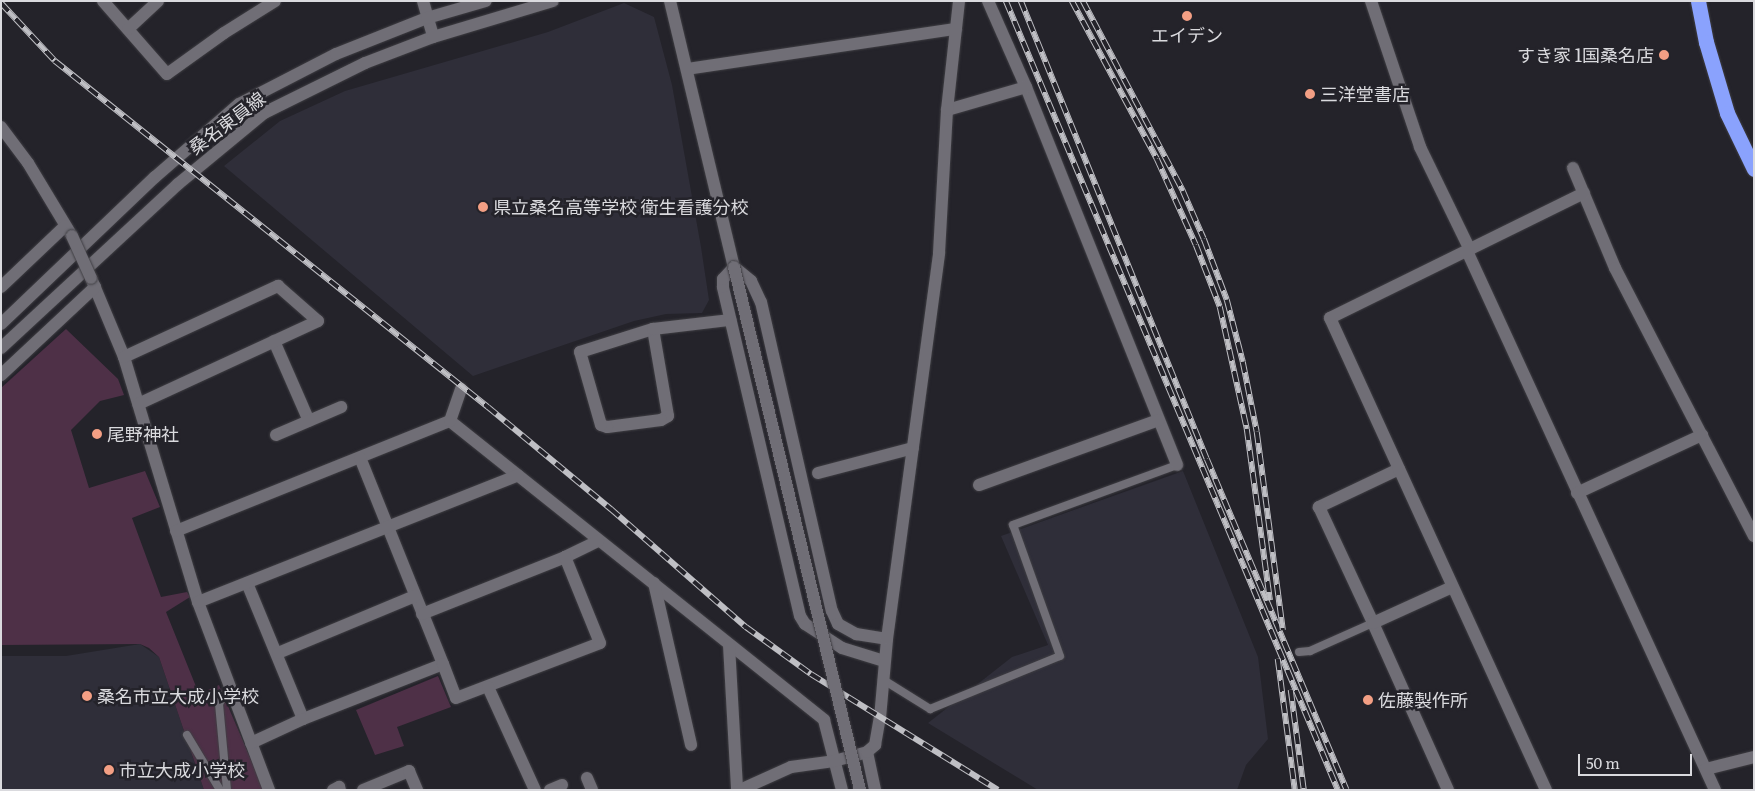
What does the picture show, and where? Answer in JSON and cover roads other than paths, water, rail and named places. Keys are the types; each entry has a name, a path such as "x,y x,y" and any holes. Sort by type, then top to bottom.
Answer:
{"highway":[{"path":"1698,1 1706,42 1727,113 1754,169"}],"street":[{"path":"103,1 167,74 224,33 276,1"},
{"path":"128,29 158,1"},
{"path":"423,1 433,37"},
{"name":"桑名東員線","path":"1,324 155,177 239,104 336,54 427,18 486,1"},
{"name":"桑名東員線","path":"1,348 178,184 264,113 365,63 433,37 553,1"},
{"path":"670,1 860,790"},
{"path":"730,645 739,790 790,767 834,761 867,752 875,745 880,718 884,660 939,254 947,110 959,1"},
{"path":"988,1 1026,87 1178,465"},
{"path":"1371,1 1420,147 1577,493 1715,790"},
{"path":"687,69 956,29"},
{"path":"947,110 1026,87"},
{"path":"1,127 28,164 69,231 124,356 198,602 269,790"},
{"path":"1573,168 1615,268 1754,536"},
{"path":"1546,790 1330,318 1584,193"},
{"path":"1,287 69,231"},
{"path":"734,267 724,279 723,287 800,616 804,624 842,648 884,660"},
{"path":"734,267 751,281 761,302 832,611 838,624 856,634 887,639"},
{"path":"1,375 93,282"},
{"path":"124,356 278,286 318,321 138,404"},
{"path":"653,330 668,416 661,420 608,427 601,425 580,352 653,330 730,320"},
{"path":"274,341 309,421"},
{"path":"176,531 450,421 461,389"},
{"path":"276,435 341,407"},
{"path":"979,485 1159,420"},
{"path":"450,421 824,720 842,790"},
{"path":"1577,493 1702,435"},
{"path":"818,473 913,448"},
{"path":"360,458 456,698 600,643 566,557"},
{"path":"1399,469 1319,507 1448,790"},
{"path":"198,602 518,475"},
{"path":"422,614 566,557 598,541"},
{"path":"247,583 278,653 304,719"},
{"path":"654,583 691,745"},
{"path":"1373,622 1452,587"},
{"path":"278,653 415,596"},
{"path":"251,743 304,719 443,664"},
{"path":"488,687 535,790"},
{"path":"867,752 875,790"},
{"path":"1706,769 1754,757"},
{"path":"363,790 410,771 417,790"},
{"path":"333,790 339,787 340,790"}],"lane":[{"path":"882,679 930,709 1060,656 1012,525 1178,465"},
{"path":"1299,652 1310,651 1373,622"},
{"path":"227,790 219,704 229,686"},
{"path":"186,735 220,790"}],"railway":[{"path":"1006,1 1338,790"},
{"path":"1021,1 1207,459 1347,790"},
{"path":"1072,1 1157,159 1196,245 1220,307 1247,429 1270,600"},
{"path":"1083,1 1183,191 1204,239 1227,300 1243,362 1257,432 1283,630"},
{"path":"1,3 55,61 488,407 611,509 746,627 811,674 998,790"},
{"path":"1278,659 1295,790"},
{"path":"1291,690 1304,790"}],"place":[{"name":"エイデン","path":"1187,16"},
{"name":"すき家 1国桑名店","path":"1664,55"},
{"name":"三洋堂書店","path":"1310,94"},
{"name":"県立桑名高等学校 衛生看護分校","path":"483,207"},
{"name":"尾野神社","path":"97,434"},
{"name":"桑名市立大成小学校","path":"87,696"},
{"name":"佐藤製作所","path":"1368,700"},
{"name":"市立大成小学校","path":"109,770"}]}
